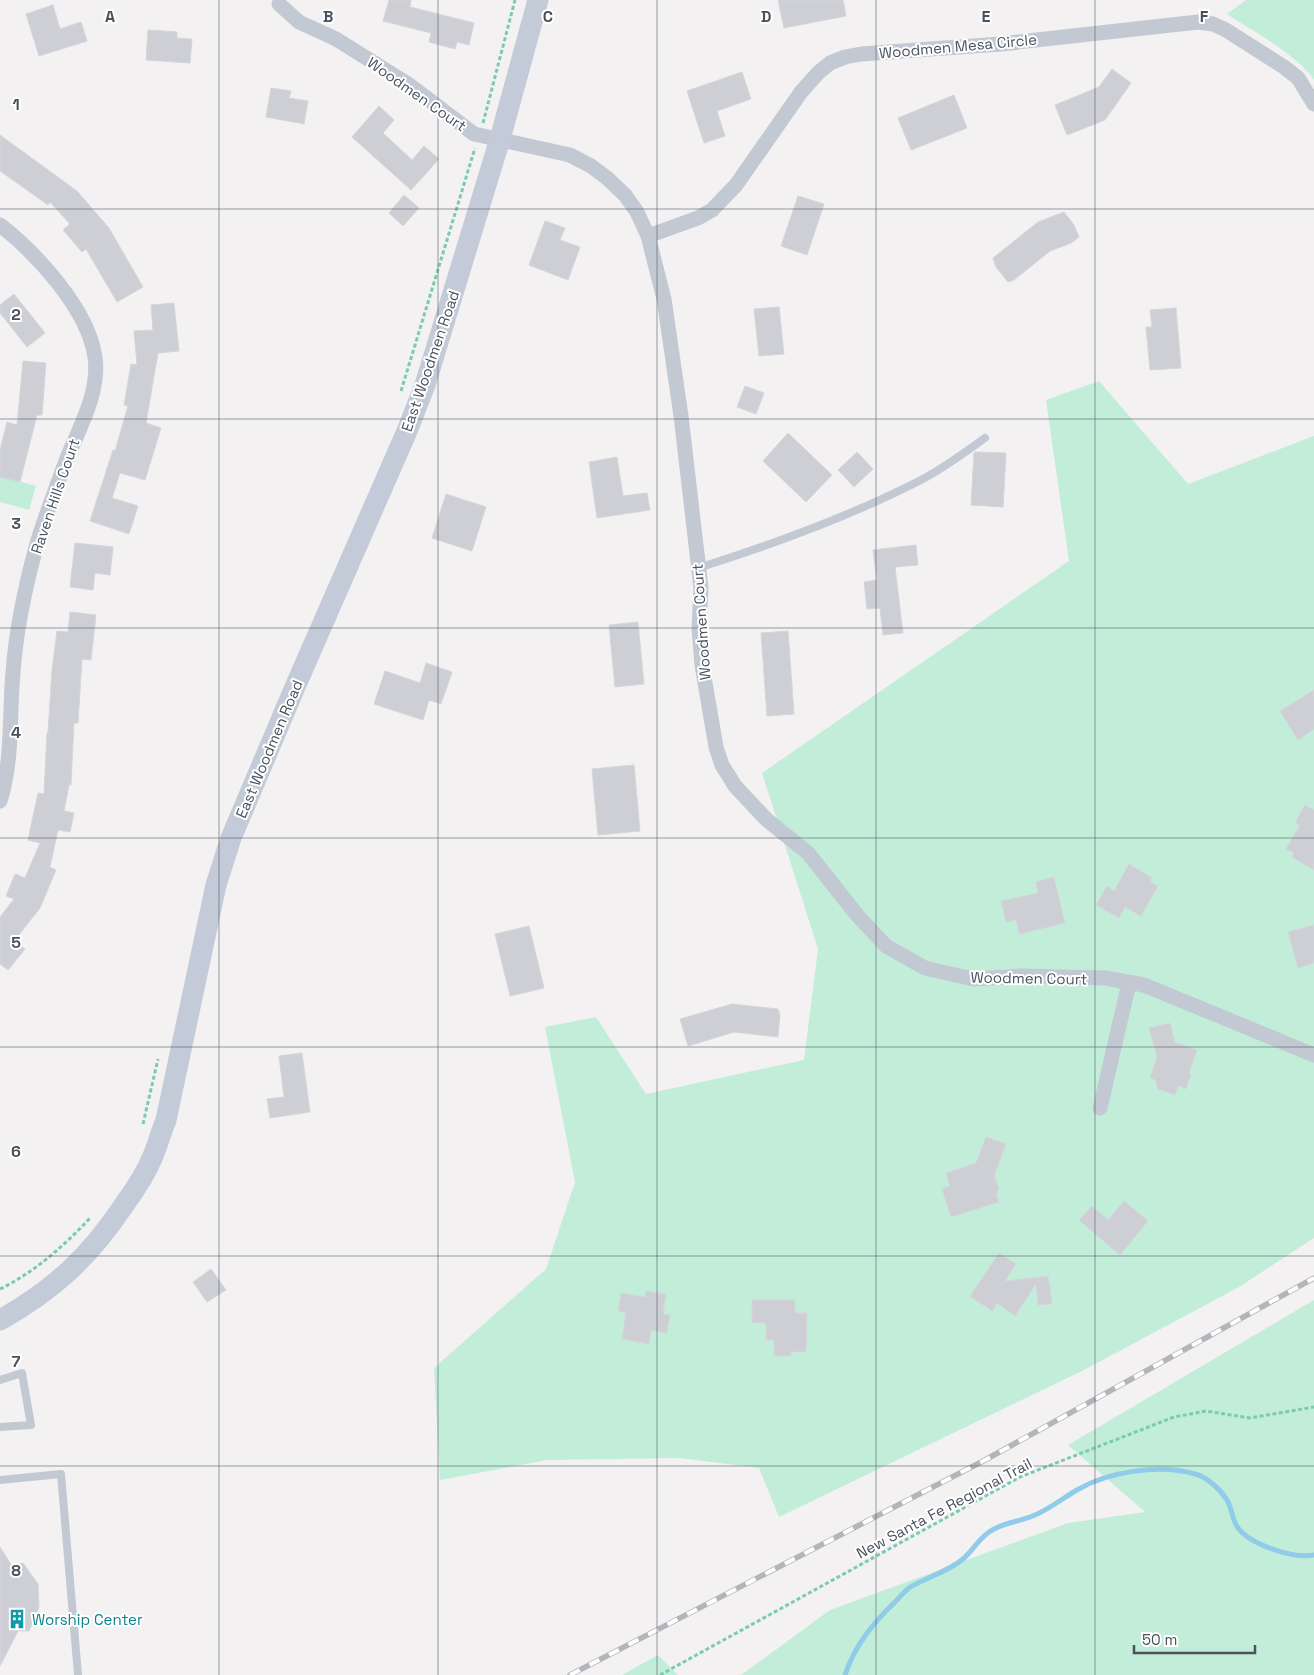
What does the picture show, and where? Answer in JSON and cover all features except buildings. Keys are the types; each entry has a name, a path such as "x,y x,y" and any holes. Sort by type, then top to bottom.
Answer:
{"main road":[{"name":"East Woodmen Road","path":"0,1320 48,1290 74,1267 106,1232 132,1194 152,1157 166,1120 216,885 231,838 407,431 425,385 500,139 538,0"}],"street":[{"name":"Woodmen Court","path":"279,4 299,22 336,39 408,84 474,134 570,155 591,166 625,194 637,212 648,236 664,300 681,416 701,588 699,628 702,665 716,747 728,777 766,819 808,852 857,915 886,946 925,968 973,979 1031,977 1105,978 1144,985 1314,1055"},
{"name":"Woodmen Mesa Circle","path":"648,236 698,218 712,210 736,185 800,92 830,63 845,57 861,54 1001,44 1198,22 1213,24 1226,30 1284,66 1298,78 1314,104"},
{"name":"Raven Hills Court","path":"0,224 20,241 67,294 82,317 91,337 95,358 95,378 89,403 50,503 30,572 17,638 7,767 0,801"},
{"path":"1100,1108 1129,982"}],"lane":[{"path":"698,568 800,533 922,480 985,438"},
{"path":"0,1380 22,1373 31,1425 0,1427"},
{"path":"0,1480 60,1474 78,1675"}],"path":[{"name":"New Santa Fe Regional Trail","path":"660,1675 1020,1477 1174,1417 1206,1411 1250,1418 1314,1407"}],"green space":[{"path":"1246,0 1314,0 1314,80 1307,71 1286,53 1227,14"},
{"path":"1099,381 1188,484 1314,436 1314,1238 1239,1287 1084,1370 779,1517 759,1468 679,1458 547,1460 440,1480 434,1368 546,1269 575,1182 545,1027 596,1017 646,1094 804,1060 818,949 762,773 1069,561 1046,400"},
{"path":"0,476 36,486 29,510 0,502"},
{"path":"1314,1300 1314,1675 741,1675 830,1610 1068,1523 1145,1512 1068,1445"},
{"path":"658,1655 678,1675 622,1675"}],"waterway":[{"path":"845,1675 859,1644 880,1618 910,1587 957,1563 985,1535 994,1529 1035,1515 1090,1483 1119,1474 1135,1471 1166,1470 1181,1471 1200,1476 1213,1484 1224,1496 1229,1503 1236,1525 1244,1534 1262,1545 1285,1553 1306,1556 1314,1555"}],"railway":[{"path":"570,1675 985,1460 1314,1278"}],"place":[{"name":"Worship Center","path":"17,1619"}]}
